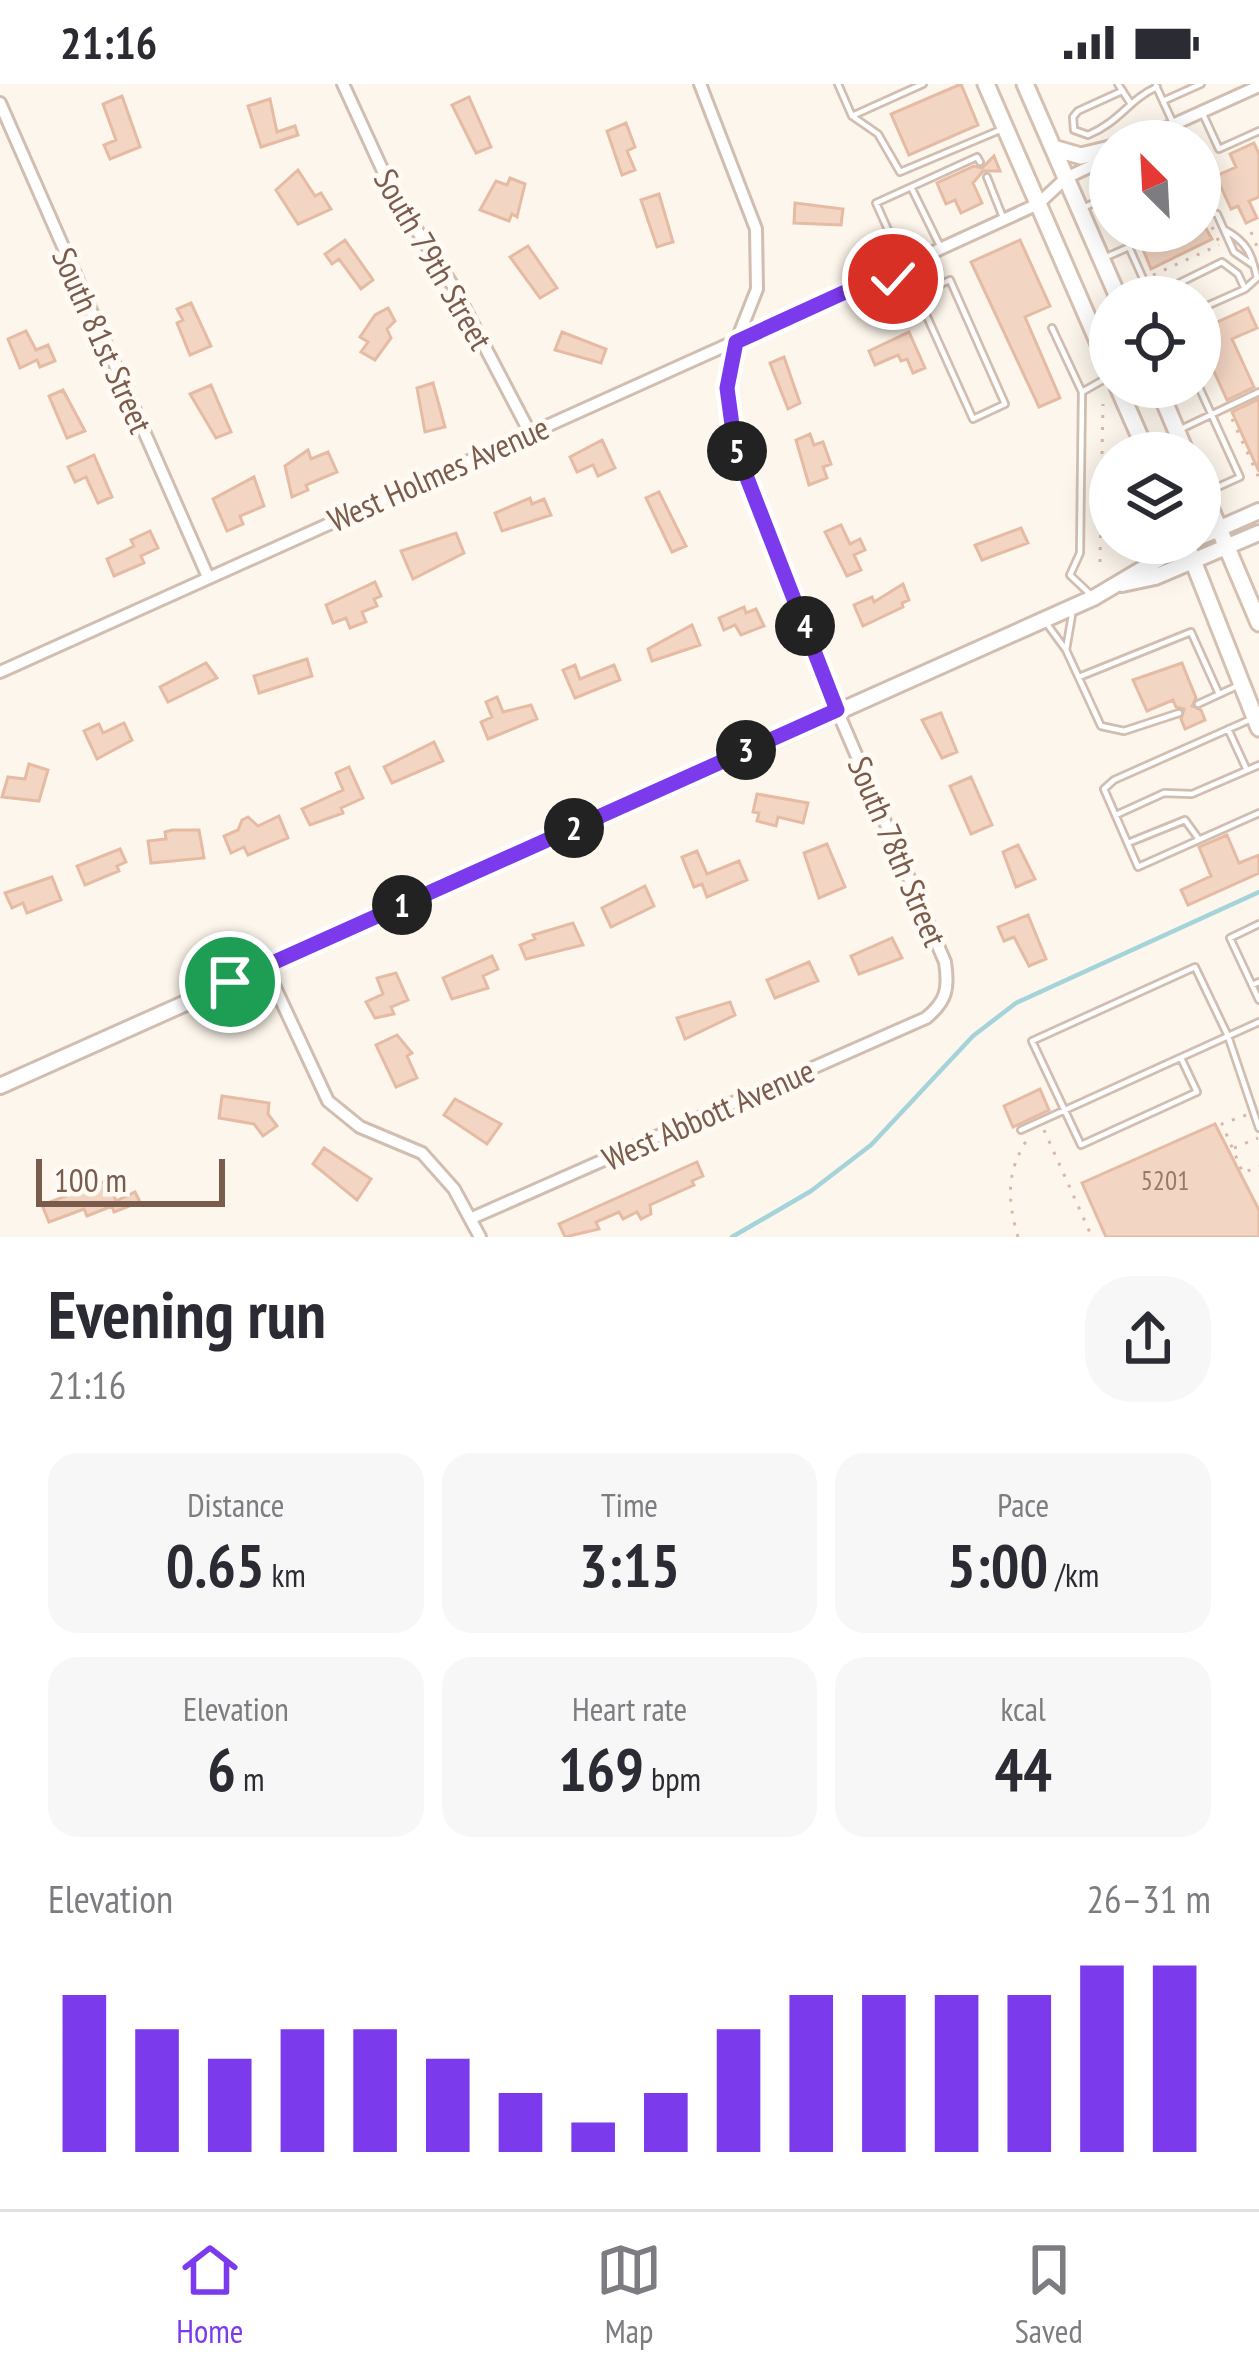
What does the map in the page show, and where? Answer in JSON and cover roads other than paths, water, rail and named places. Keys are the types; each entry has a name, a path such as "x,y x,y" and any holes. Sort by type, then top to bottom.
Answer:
{"main road":[{"path":"986,84 1089,322"},
{"path":"1025,84 1109,276"},
{"path":"1053,148 1089,155"},
{"path":"1167,408 1177,430"},
{"path":"1221,532 1259,623"},
{"path":"1195,564 1255,698 1257,723"}],"street":[{"name":"South 79th Street","path":"343,84 394,196 453,286 529,431"},
{"name":"South 78th Street","path":"700,84 755,229 757,289 736,342 727,388 735,447 837,710 945,962 949,986 940,1006"},
{"path":"1189,120 1259,86"},
{"name":"South 81st Street","path":"0,103 208,578"},
{"path":"905,265 1038,204 1066,178 1089,165"},
{"name":"West Holmes Avenue","path":"0,672 878,277"},
{"path":"1221,529 1259,511"},
{"path":"1221,551 1259,533"},
{"path":"0,1086 1095,597 1152,564"},
{"path":"1117,585 1187,564"},
{"path":"265,966 328,1101 360,1127 422,1153 437,1166 480,1237"},
{"name":"West Abbott Avenue","path":"472,1218 926,1018 940,1006"}],"lane":[{"path":"838,84 852,116 878,134 900,172 1005,128"},
{"path":"852,116 922,84"},
{"path":"1163,101 1201,84"},
{"path":"1131,104 1120,88 1078,111 1073,117 1074,130 1088,135 1112,125 1156,85 1167,120"},
{"path":"1202,112 1219,148 1259,131"},
{"path":"918,294 950,280 1005,404 974,419 876,202 977,157 980,162"},
{"path":"987,177 1004,220"},
{"path":"911,187 941,248"},
{"path":"1080,210 1089,205"},
{"path":"1221,222 1234,252 1253,265"},
{"path":"1221,300 1257,278 1245,241 1225,230"},
{"path":"1102,259 1118,252"},
{"path":"1192,276 1222,262 1238,274 1245,289"},
{"path":"1052,328 1082,392 1080,553 1070,575 1095,597"},
{"path":"1082,392 1089,386"},
{"path":"1177,430 1259,392"},
{"path":"1208,408 1219,432"},
{"path":"1221,436 1240,477 1221,483"},
{"path":"1066,650 1066,629 1075,606"},
{"path":"1044,620 1066,650 1092,711 1111,731 1178,713"},
{"path":"1079,677 1191,632 1219,694"},
{"path":"1198,704 1244,682"},
{"path":"1257,723 1228,729 1104,789 1138,867 1259,813"},
{"path":"1228,729 1247,770"},
{"path":"1116,815 1164,793 1192,794 1259,765"},
{"path":"1128,844 1185,820 1199,840"},
{"path":"1259,924 1230,938 1256,983 1259,1000"},
{"path":"1181,1058 1197,1092 1081,1145 1032,1041 1196,967 1228,1036 1259,1128"},
{"path":"1022,1130 1259,1022"}],"waterway":[{"path":"732,1237 811,1191 871,1145 973,1036 1016,1003 1259,892"}]}
